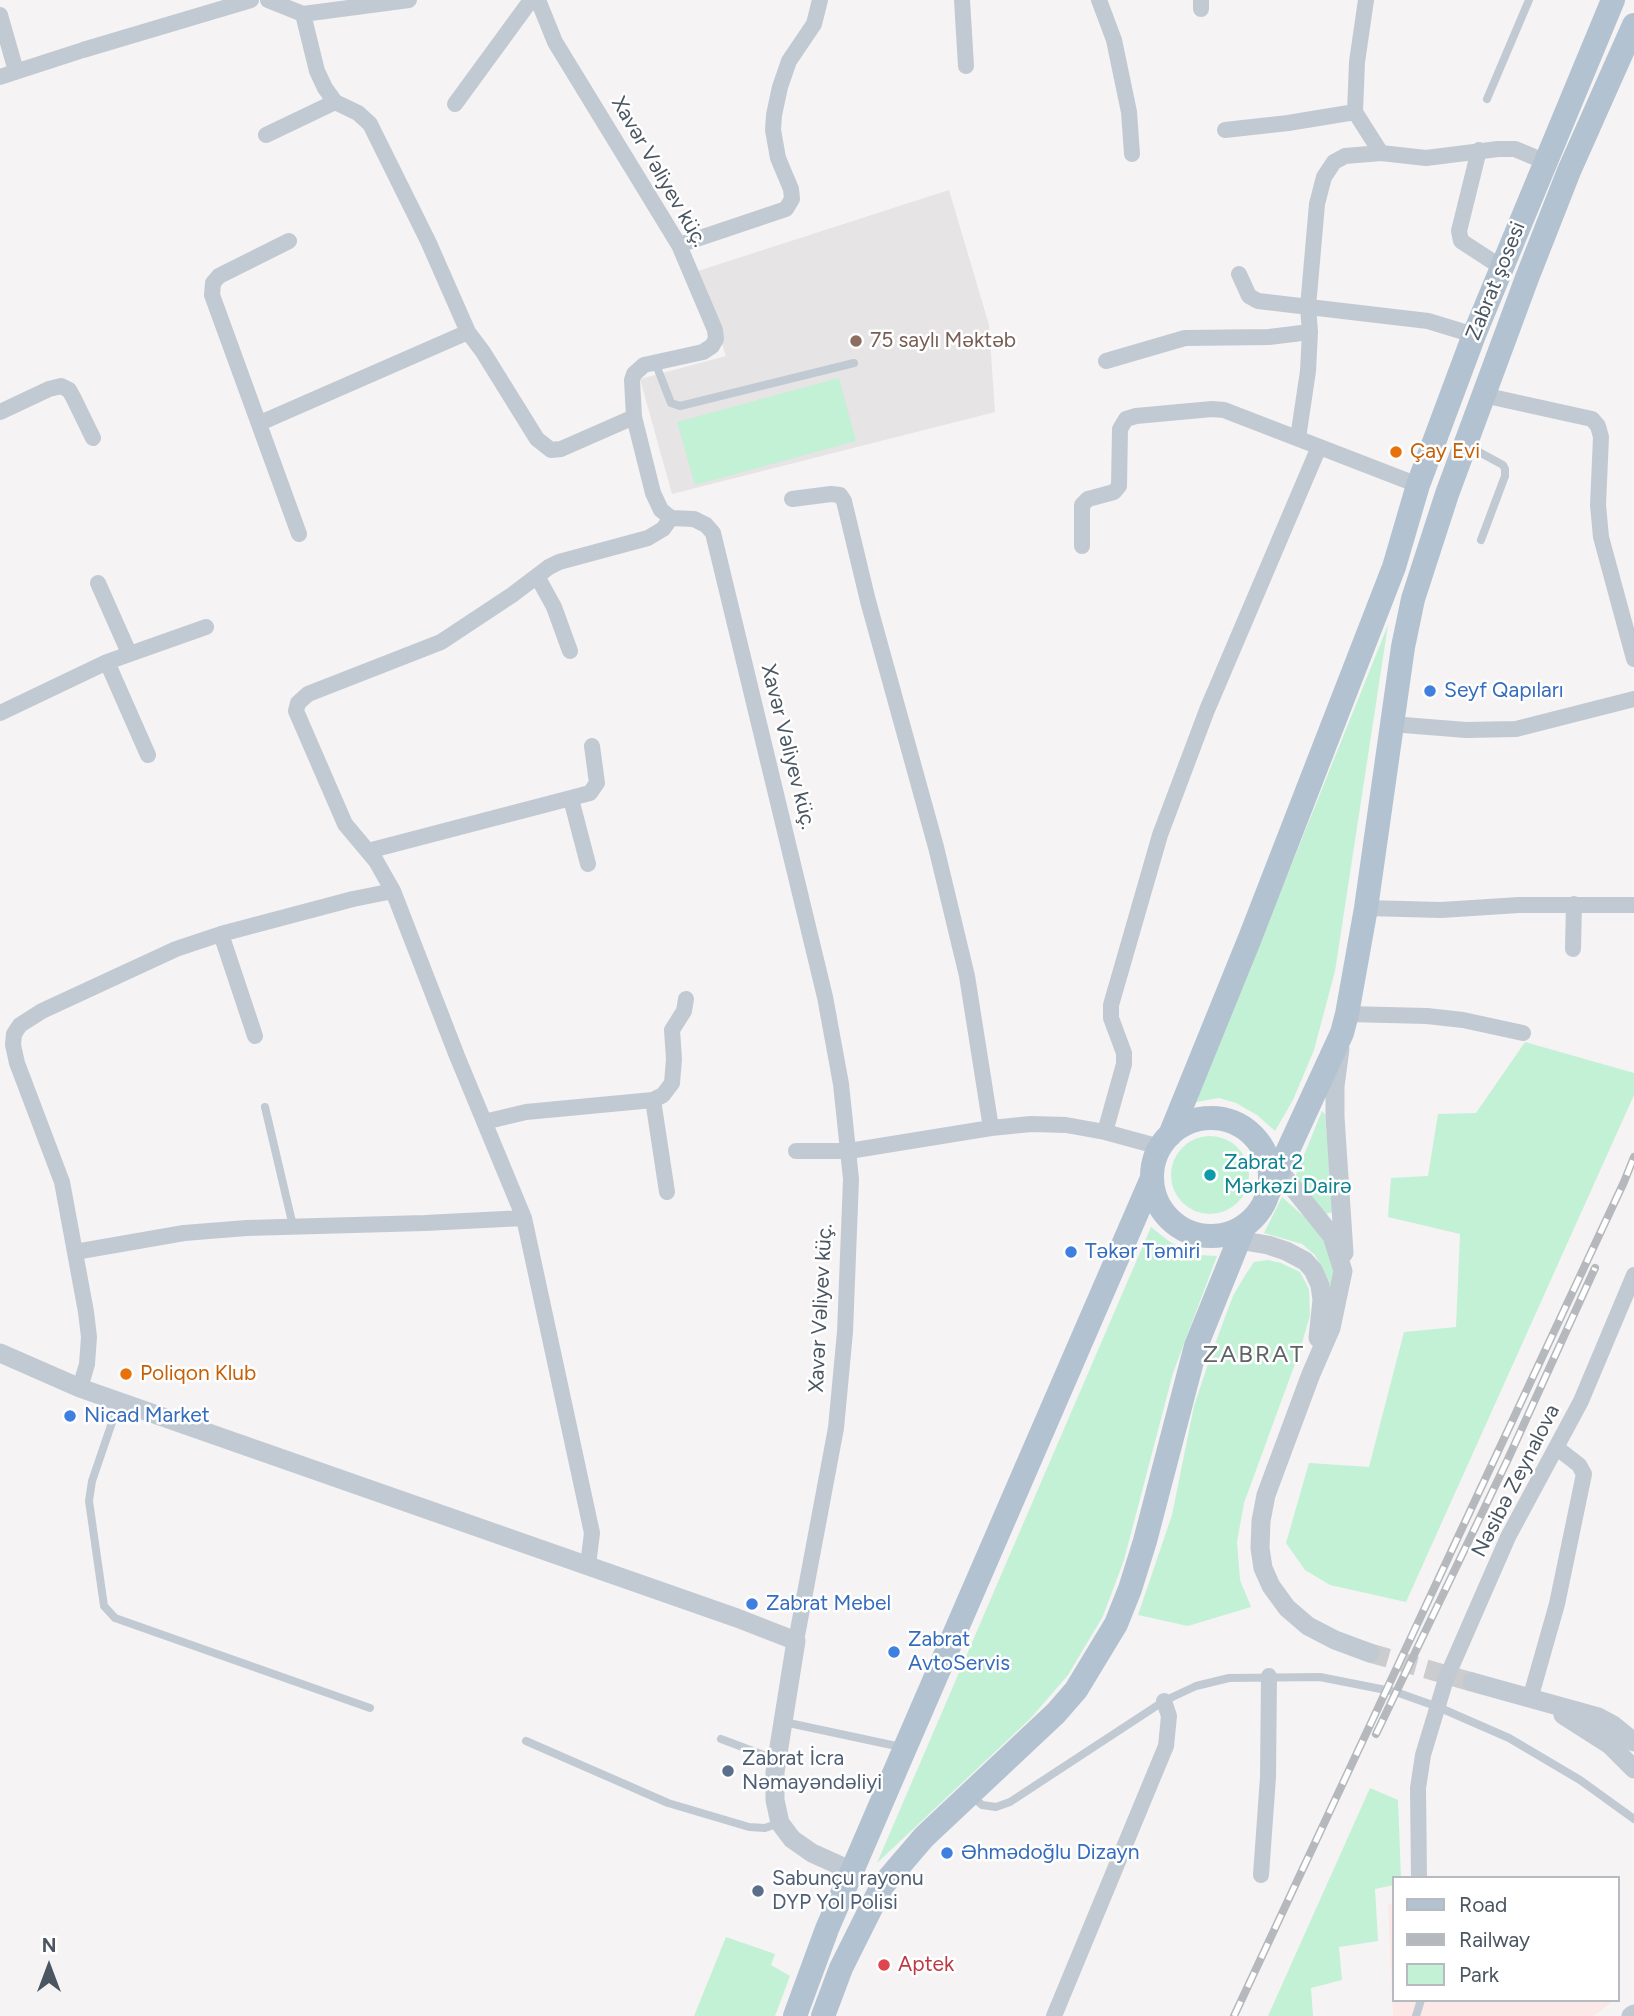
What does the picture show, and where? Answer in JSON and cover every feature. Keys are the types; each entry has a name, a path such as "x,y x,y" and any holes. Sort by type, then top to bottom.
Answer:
{"main road":[{"name":"Zabrat şosesi","path":"1165,1141 1250,938 1394,567 1419,485 1474,335 1613,0"},
{"name":"Zabrat şosesi","path":"1272,1163 1345,1024 1366,908 1391,724 1413,599 1465,444 1569,171 1634,25"},
{"path":"823,2016 841,1968 882,1886 924,1837 968,1793 1023,1745 1076,1690 1116,1624 1145,1541 1196,1346 1243,1232 1257,1214 1270,1185 1269,1169 1272,1163 1245,1129 1230,1121 1214,1118 1198,1119 1183,1125 1165,1141 1154,1162 1154,1194 1160,1208 1171,1221 1184,1230 1199,1235 1243,1232"},
{"path":"795,2016 827,1929 1152,1178"}],"street":[{"path":"0,77 251,0"},
{"path":"268,0 303,14 409,0"},
{"path":"455,104 531,0"},
{"name":"Xavər Vəliyev küç.","path":"538,0 555,42 679,245 715,330 716,339 712,346 703,352 655,362"},
{"path":"679,245 786,209 792,199 791,189 778,158 772,130 774,115 789,61 814,24 820,0"},
{"path":"962,0 966,66"},
{"path":"1099,0 1114,40 1129,112 1132,155"},
{"path":"1366,0 1357,62 1355,112 1381,153"},
{"path":"303,14 317,71 335,102 358,113 370,124 428,241 468,332 537,439 551,450 561,449 634,417"},
{"path":"0,15 16,71"},
{"path":"266,135 335,102"},
{"path":"1225,130 1355,112"},
{"path":"1298,438 1308,371 1308,307 1317,204 1324,177 1334,162 1345,156 1381,153 1426,158 1479,150 1515,149 1546,162"},
{"path":"1479,150 1459,231 1461,241 1501,267"},
{"path":"289,241 219,276 212,283 212,295 299,534"},
{"path":"1240,274 1249,296 1258,301 1428,321 1474,335"},
{"path":"260,423 468,332"},
{"path":"1106,361 1185,338 1269,337 1310,332"},
{"path":"588,1565 592,1533 524,1218 393,891 368,851 345,824 296,711 298,703 308,694 422,652 440,642 559,562 648,538 663,529 671,518 661,510 653,493 634,417 632,380 639,368 655,362"},
{"path":"0,412 61,386 69,390 74,397 93,438"},
{"path":"1483,395 1592,419 1598,426 1601,437 1598,505 1601,537 1634,659"},
{"path":"1082,545 1082,505 1088,499 1114,492 1119,485 1120,429 1126,419 1136,416 1224,410 1419,485"},
{"path":"1105,1132 1124,1064 1124,1053 1111,1018 1111,1005 1160,835 1207,710 1319,447"},
{"path":"792,499 831,494 840,495 844,501 868,601 936,847 964,964 991,1128"},
{"name":"Xavər Vəliyev küç.","path":"671,518 694,519 706,525 713,533 825,997 841,1084 849,1151 845,1332 836,1428 777,1760 775,1800 780,1823"},
{"path":"537,576 550,599 570,651"},
{"path":"98,583 129,653"},
{"path":"0,713 107,662 206,627"},
{"path":"107,662 148,755"},
{"path":"1391,724 1466,730 1516,730 1634,699"},
{"path":"368,851 590,793 597,783 592,746"},
{"path":"570,799 588,864"},
{"path":"80,1388 87,1364 89,1337 75,1252 62,1182 17,1063 13,1045 20,1025 42,1011 176,949 221,934 393,891"},
{"path":"1366,908 1441,910 1574,904 1634,905"},
{"path":"1573,949 1574,904"},
{"path":"221,934 255,1035"},
{"path":"484,1122 526,1112 653,1100 663,1095 672,1083 674,1059 671,1030 684,1012 686,999"},
{"path":"1370,1653 1308,1626 1287,1608 1270,1586 1263,1568 1260,1548 1266,1495 1331,1328 1343,1271 1344,1237 1335,1086 1345,1024 1427,1016 1523,1032"},
{"path":"653,1100 667,1192"},
{"path":"796,1151 849,1151 1031,1124 1066,1125 1165,1141"},
{"path":"1272,1163 1332,1236 1343,1271"},
{"path":"75,1252 184,1233 293,1226 524,1218"},
{"path":"1243,1232 1305,1261 1313,1270 1320,1286 1322,1300 1321,1325 1311,1374"},
{"name":"Nəsibə Zeynalova","path":"1419,1876 1419,1788 1423,1755 1446,1679 1508,1537 1581,1401 1634,1275"},
{"path":"0,1353 80,1388 588,1565 796,1642"},
{"path":"1530,1699 1557,1604 1584,1474 1579,1465 1557,1448"},
{"path":"1261,1875 1268,1777 1269,1676"},
{"path":"1472,1682 1598,1717 1634,1742"},
{"path":"1530,1699 1588,1729 1611,1745 1634,1769"},
{"path":"1054,2016 1166,1746 1169,1716 1164,1701"},
{"path":"780,1823 792,1839 812,1853 852,1871"}],"lane":[{"path":"1487,99 1529,0"},
{"path":"655,362 671,403 680,406 854,363"},
{"path":"1465,444 1503,465 1505,469 1505,476 1481,540"},
{"path":"265,1107 293,1226"},
{"path":"119,1402 92,1481 89,1501 104,1606 114,1618 370,1708"},
{"path":"968,1793 982,1805 996,1807 1010,1802 1164,1701 1196,1686 1230,1678 1320,1677 1385,1689 1438,1707 1509,1738 1580,1780 1634,1819"},
{"path":"784,1722 905,1748"},
{"path":"721,1739 777,1760"},
{"path":"526,1741 668,1802 749,1828 765,1828 780,1823"}],"shaded area":[{"name":"75 saylı Məktəb","path":"949,190 989,325 995,412 672,494 640,379 726,356 698,271"},
{"path":"1392,1903 1392,1994 1388,1904"},
{"path":"1392,2002 1612,2002 1593,2016 1393,2016"}],"green space":[{"path":"839,378 856,441 695,485 677,422"},
{"path":"1388,625 1335,971 1314,1050 1293,1100 1275,1131 1257,1115 1236,1103 1219,1098 1196,1102"},
{"path":"1525,1042 1634,1073 1634,1095 1406,1602 1330,1585 1305,1570 1286,1543 1309,1463 1369,1467 1404,1332 1456,1327 1460,1234 1388,1217 1391,1178 1428,1176 1438,1114 1476,1113"},
{"path":"1322,1111 1325,1114 1333,1212 1326,1214 1295,1177"},
{"name":"Zabrat 2 Mərkəzi Dairə","path":"1210,1136 1225,1139 1238,1147 1246,1160 1249,1175 1246,1190 1238,1203 1225,1211 1210,1214 1195,1211 1182,1203 1174,1190 1171,1175 1174,1160 1182,1147 1195,1139"},
{"path":"1282,1197 1324,1238 1334,1274 1332,1301 1329,1281 1315,1255 1302,1244 1264,1233"},
{"path":"1151,1227 1184,1249 1200,1255 1217,1256 1173,1373 1124,1560 1103,1616 1068,1675 1030,1719 877,1863"},
{"path":"1268,1260 1300,1272 1309,1289 1310,1315 1300,1350 1244,1503 1237,1542 1240,1580 1251,1607 1188,1626 1138,1615 1172,1515 1194,1406 1212,1352 1233,1296 1244,1277 1254,1262"},
{"path":"1370,1788 1398,1800 1401,1876 1392,1876 1392,1885 1375,1889 1378,1941 1339,1947 1342,1980 1311,1988 1313,2016 1268,2016"},
{"path":"726,1937 775,1954 771,1965 790,1976 775,2016 694,2016"}],"tunnel":[{"path":"1370,1653 1472,1682"}],"railway":[{"path":"1234,2016 1634,1157"},
{"path":"1376,1734 1508,1459 1595,1268"}],"place":[{"name":"75 saylı Məktəb","path":"856,341"},
{"name":"Çay Evi","path":"1396,452"},
{"name":"Seyf Qapıları","path":"1430,691"},
{"name":"Zabrat 2 Mərkəzi Dairə","path":"1210,1175"},
{"name":"Təkər Təmiri","path":"1071,1252"},
{"name":"Poliqon Klub","path":"126,1374"},
{"name":"Nicad Market","path":"70,1416"},
{"name":"Zabrat Mebel","path":"752,1604"},
{"name":"Zabrat AvtoServis","path":"894,1652"},
{"name":"Zabrat İcra Nəmayəndəliyi","path":"728,1771"},
{"name":"Əhmədoğlu Dizayn","path":"947,1853"},
{"name":"Sabunçu rayonu DYP Yol Polisi","path":"758,1891"},
{"name":"Aptek","path":"884,1965"}],"district":[{"name":"ZABRAT","path":"1254,1355"}]}
